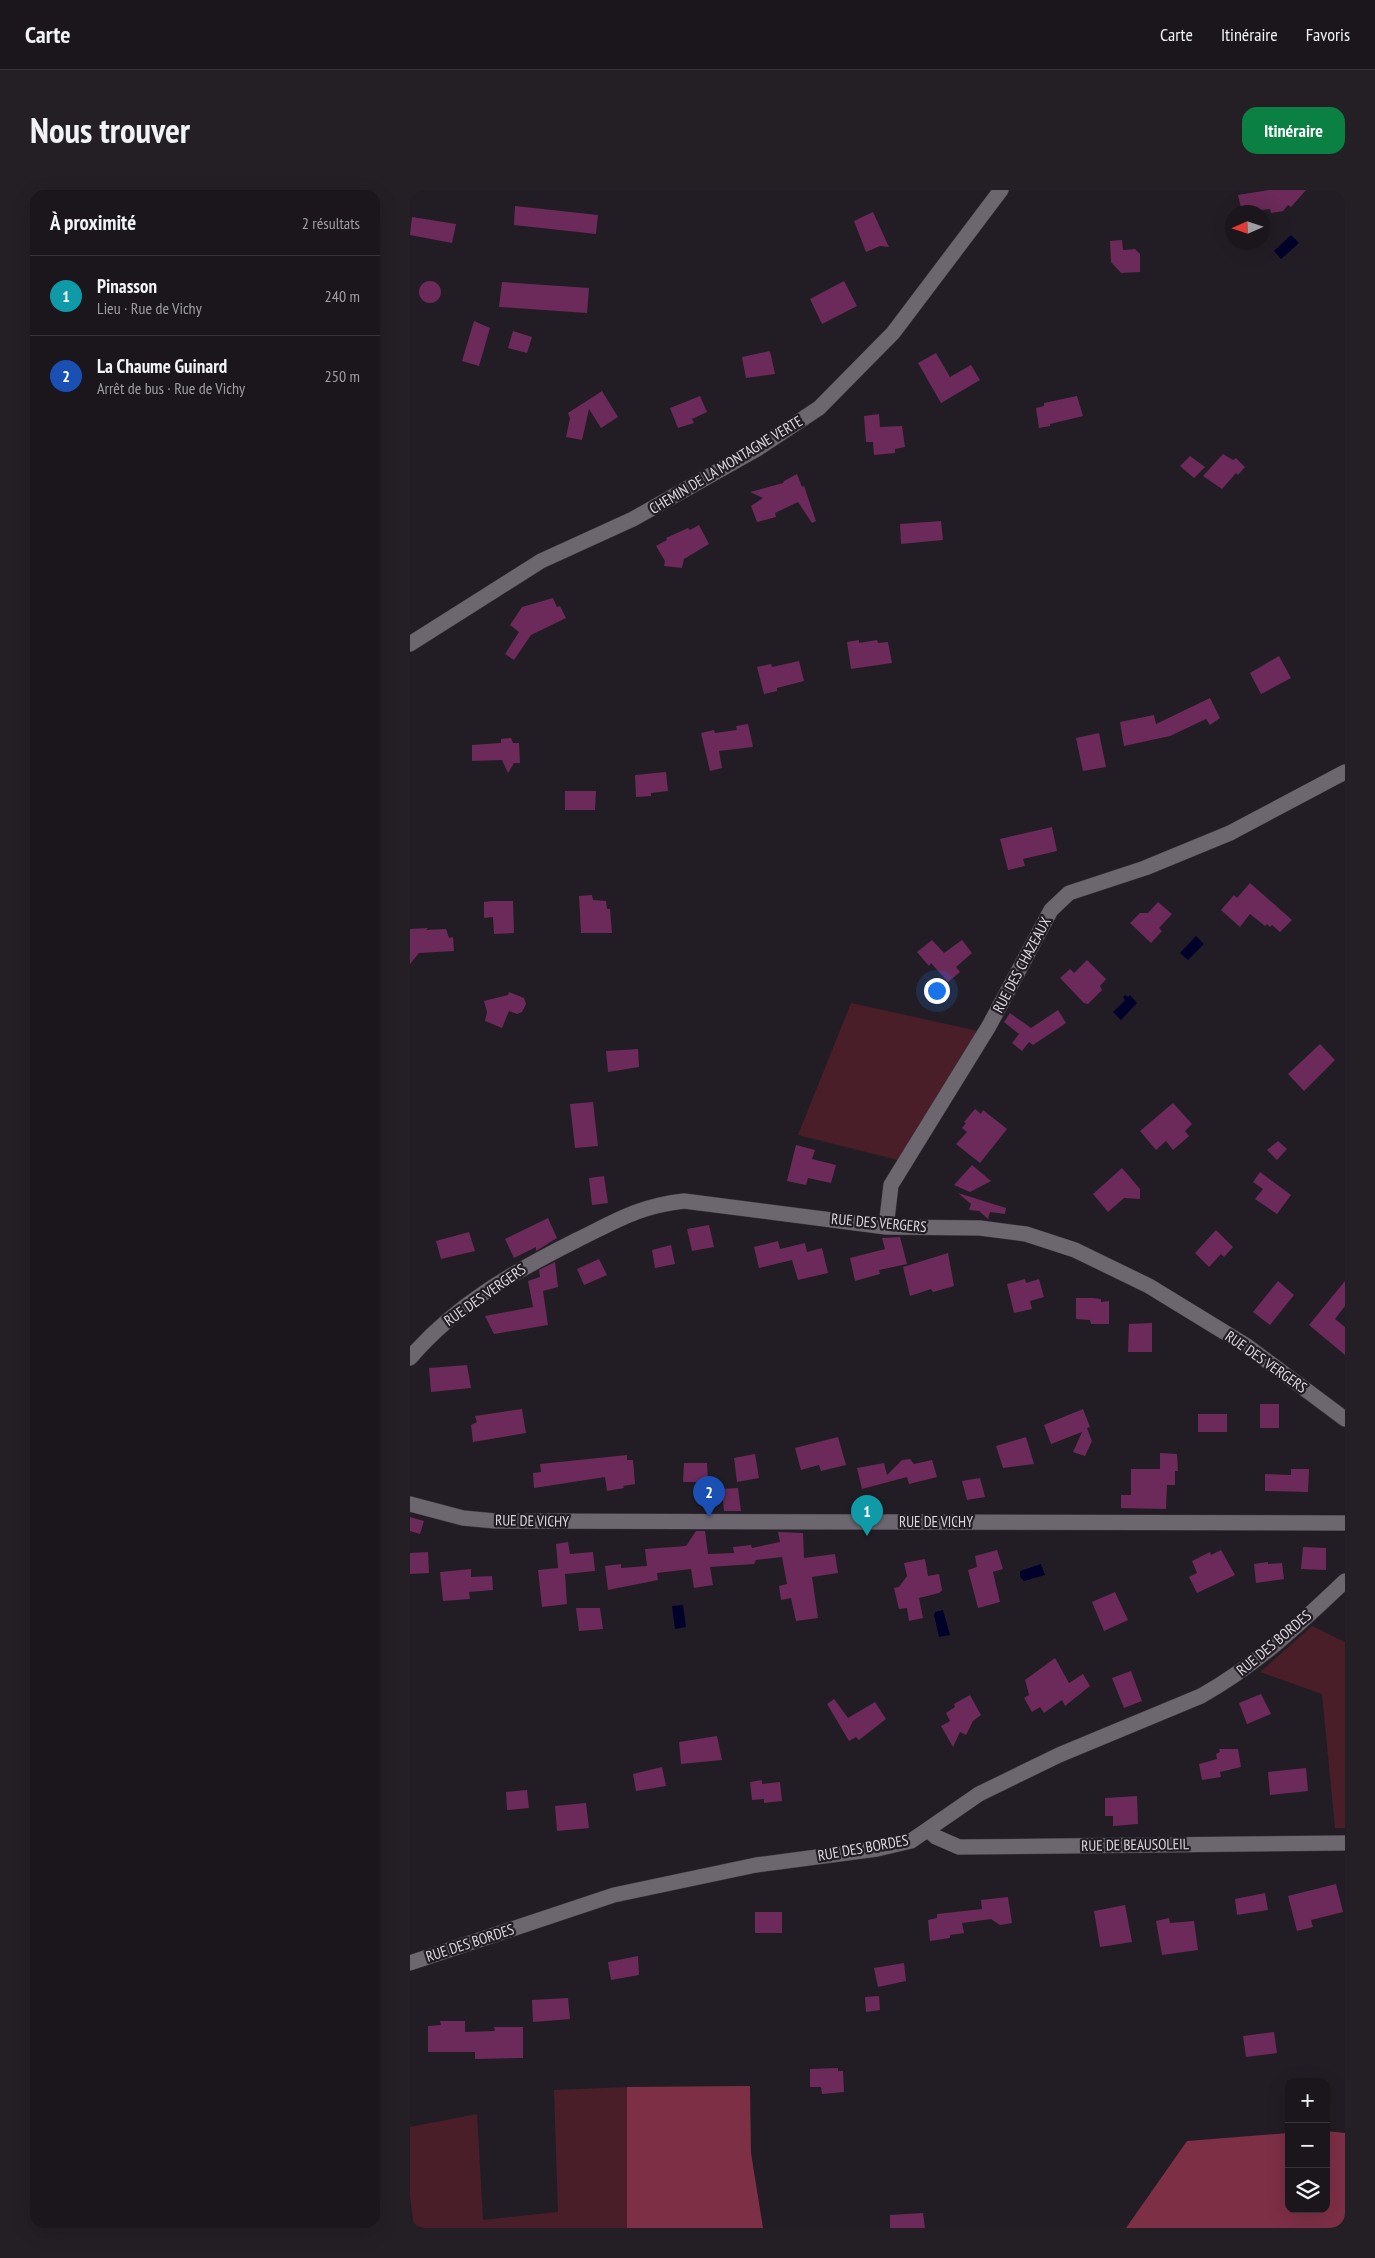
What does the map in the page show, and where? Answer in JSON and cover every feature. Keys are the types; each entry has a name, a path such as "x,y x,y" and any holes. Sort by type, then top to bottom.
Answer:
{"street":[{"name":"CHEMIN DE LA MONTAGNE VERTE","path":"410,644 541,562 633,519 757,449 819,408 893,333 1001,190"},
{"name":"RUE DES CHAZEAUX","path":"886,1227 891,1185 989,1026 1051,910 1069,893 1145,868 1230,833 1345,772"},
{"name":"RUE DES VERGERS","path":"410,1358 451,1316 523,1267 636,1211 657,1204 684,1202 720,1204 886,1227 980,1228 1026,1234 1075,1250 1149,1286 1248,1346 1345,1419"},
{"name":"RUE DE VICHY","path":"410,1504 463,1518 495,1521 1345,1523"},
{"name":"RUE DES BORDES","path":"410,1962 614,1895 756,1864 877,1849 911,1841 979,1794 1059,1755 1200,1696 1219,1686 1263,1655 1345,1581"},
{"name":"RUE DE BEAUSOLEIL","path":"929,1830 936,1837 959,1847 1345,1843"}],"shaded area":[{"path":"851,1003 978,1031 898,1160 798,1135"},
{"path":"1312,1626 1345,1642 1345,1828 1335,1828 1322,1694 1260,1672"},
{"path":"750,2086 751,2153 763,2228 627,2228 627,2087"},
{"path":"628,2087 627,2228 414,2228 410,2196 410,2127 477,2114 483,2220 558,2212 554,2090"},
{"path":"1330,2131 1345,2133 1345,2228 1126,2228 1187,2141 1285,2133 1285,2213 1330,2213"}],"water":[{"path":"1291,235 1299,243 1281,259 1274,251"},
{"path":"1196,936 1204,944 1188,960 1180,953"},
{"path":"1125,995 1128,997 1130,995 1137,1003 1121,1020 1113,1012 1125,1000 1123,997"},
{"path":"1041,1564 1045,1575 1024,1581 1020,1577 1020,1571"},
{"path":"683,1605 686,1627 675,1629 672,1606"},
{"path":"943,1610 950,1635 939,1637 934,1615 935,1612"}],"building":[{"path":"1269,190 1306,190 1291,207 1288,205 1283,211 1271,213 1270,205 1240,205 1238,195"},
{"path":"515,206 598,215 596,234 514,225"},
{"path":"873,212 889,247 880,246 866,252 854,221"},
{"path":"412,217 456,224 452,243 410,235"},
{"path":"1122,240 1123,250 1135,249 1140,254 1140,272 1121,273 1111,262 1110,241"},
{"path":"430,281 438,284 441,292 438,300 430,303 422,300 419,292 422,284"},
{"path":"844,281 857,306 822,324 810,299"},
{"path":"502,282 589,288 587,313 499,307"},
{"path":"474,321 490,328 479,366 462,361"},
{"path":"513,331 532,337 527,353 508,348"},
{"path":"770,351 775,374 746,378 742,357"},
{"path":"936,353 950,377 971,365 980,380 941,403 918,363"},
{"path":"602,391 618,417 601,428 589,409 582,440 566,437 570,418 568,413"},
{"path":"700,396 707,412 692,419 694,423 678,428 670,408"},
{"path":"1077,396 1083,416 1039,428 1036,408 1044,406 1044,403"},
{"path":"879,414 880,427 902,426 905,447 895,449 895,453 874,455 873,442 866,442 864,416"},
{"path":"1223,454 1233,460 1236,458 1245,467 1238,475 1236,473 1222,489 1203,476"},
{"path":"1190,456 1205,467 1194,478 1180,466"},
{"path":"797,474 802,487 804,486 816,521 812,523 798,502 775,513 776,517 757,522 751,506 763,498 750,492 783,483"},
{"path":"941,521 943,540 901,544 900,524"},
{"path":"699,525 709,544 684,559 682,568 664,566 665,561 656,546 667,540 666,538"},
{"path":"553,598 557,607 560,606 566,618 531,635 514,660 505,654 519,632 510,625 522,607"},
{"path":"859,640 859,643 877,640 878,643 888,642 892,663 851,669 847,642"},
{"path":"1279,656 1291,678 1261,694 1250,673"},
{"path":"799,661 804,681 777,688 777,691 764,694 757,667 771,664 772,667"},
{"path":"1210,698 1220,718 1210,725 1206,719 1170,736 1124,746 1120,722 1154,715 1156,724"},
{"path":"748,724 753,747 719,751 722,768 710,771 701,733 714,730 715,733 737,730 736,726"},
{"path":"1099,733 1106,767 1083,771 1076,738"},
{"path":"511,738 513,743 519,743 520,763 514,763 508,773 502,760 472,761 472,745 501,743 501,739"},
{"path":"666,772 668,791 651,793 651,796 636,797 635,775"},
{"path":"565,791 596,791 595,810 565,810"},
{"path":"1052,827 1057,851 1023,859 1025,866 1008,870 1000,839"},
{"path":"1250,883 1292,920 1280,932 1272,925 1270,927 1267,924 1265,926 1250,914 1240,927 1221,910 1234,895 1237,898"},
{"path":"592,895 593,900 606,901 607,909 610,909 612,933 581,933 579,896"},
{"path":"513,901 514,933 494,934 493,917 484,918 484,902"},
{"path":"1158,902 1172,914 1159,928 1162,931 1151,943 1130,923 1140,913 1148,913"},
{"path":"428,928 426,930 446,929 449,938 453,937 454,951 419,953 410,964 410,929"},
{"path":"932,940 944,953 962,940 972,953 956,967 960,972 948,982 931,963 929,966 917,952"},
{"path":"1087,960 1106,979 1100,986 1102,990 1088,1004 1084,1003 1060,978 1070,969 1074,973"},
{"path":"509,992 524,998 526,1004 522,1012 517,1014 509,1011 502,1028 485,1021 487,1012 484,1001 508,995"},
{"path":"1058,1010 1066,1023 1033,1045 1029,1042 1022,1051 1012,1043 1019,1034 1004,1022 1010,1013 1031,1028"},
{"path":"1320,1044 1335,1060 1304,1091 1288,1074"},
{"path":"638,1049 639,1067 608,1072 606,1051"},
{"path":"593,1102 598,1146 575,1148 570,1104"},
{"path":"1173,1103 1192,1124 1185,1131 1189,1136 1173,1150 1166,1141 1156,1150 1140,1131"},
{"path":"975,1109 981,1114 983,1110 1007,1129 980,1163 956,1144 967,1132 962,1128 966,1123 964,1122"},
{"path":"1278,1141 1287,1149 1277,1160 1267,1150"},
{"path":"796,1145 815,1150 812,1159 836,1165 831,1183 808,1178 806,1185 787,1181"},
{"path":"972,1165 991,1181 970,1192 954,1185"},
{"path":"1122,1168 1140,1189 1140,1199 1124,1198 1108,1212 1093,1194"},
{"path":"1260,1172 1291,1195 1277,1214 1255,1199 1263,1189 1253,1182"},
{"path":"604,1176 608,1203 592,1205 589,1178"},
{"path":"958,1193 1006,1208 1005,1214 990,1212 988,1219 979,1211 969,1210 971,1204"},
{"path":"548,1218 557,1238 536,1251 536,1247 514,1258 505,1239"},
{"path":"709,1225 714,1247 692,1251 687,1229"},
{"path":"1216,1230 1233,1247 1224,1257 1221,1254 1209,1267 1195,1253"},
{"path":"469,1232 475,1251 441,1259 436,1241"},
{"path":"900,1237 907,1264 879,1270 880,1274 855,1281 850,1258 885,1249 882,1238"},
{"path":"778,1241 780,1249 805,1243 807,1252 822,1248 828,1273 798,1280 792,1260 759,1268 754,1247"},
{"path":"671,1245 675,1264 655,1268 652,1250"},
{"path":"948,1253 954,1286 933,1292 931,1289 910,1296 903,1267"},
{"path":"599,1259 607,1275 584,1285 577,1269"},
{"path":"555,1262 558,1287 543,1291 548,1325 494,1334 485,1316 533,1307 528,1281 540,1277 539,1270"},
{"path":"1025,1279 1026,1283 1039,1279 1044,1297 1030,1301 1032,1309 1014,1313 1007,1284"},
{"path":"1278,1281 1294,1295 1270,1325 1253,1312"},
{"path":"1345,1281 1345,1306 1335,1319 1345,1327 1345,1355 1309,1325"},
{"path":"1076,1298 1101,1299 1101,1302 1109,1301 1109,1324 1091,1324 1090,1320 1076,1319"},
{"path":"1152,1323 1152,1352 1128,1352 1129,1324"},
{"path":"467,1365 471,1388 431,1392 429,1368"},
{"path":"1260,1404 1279,1404 1279,1428 1260,1428"},
{"path":"522,1409 526,1433 473,1442 471,1425 477,1422 475,1416"},
{"path":"1083,1409 1090,1427 1087,1428 1092,1441 1085,1456 1073,1452 1082,1432 1051,1444 1044,1425"},
{"path":"1198,1414 1227,1414 1227,1432 1198,1432"},
{"path":"838,1437 846,1465 821,1471 819,1465 801,1470 795,1448"},
{"path":"1026,1437 1034,1464 1003,1468 996,1446"},
{"path":"1160,1453 1177,1454 1178,1471 1175,1471 1175,1485 1167,1485 1166,1509 1121,1508 1121,1495 1131,1495 1131,1469 1160,1469"},
{"path":"755,1454 759,1478 737,1482 734,1458"},
{"path":"627,1455 627,1460 633,1460 635,1484 623,1486 624,1488 607,1491 605,1477 534,1488 533,1473 541,1472 540,1464"},
{"path":"910,1459 914,1464 932,1460 937,1477 909,1484 907,1477 862,1489 857,1468 884,1463 887,1475 902,1460"},
{"path":"684,1463 707,1463 708,1482 683,1482"},
{"path":"1291,1469 1309,1469 1308,1492 1265,1491 1265,1474 1291,1475"},
{"path":"980,1478 985,1497 967,1500 962,1481"},
{"path":"738,1488 741,1511 724,1511 722,1489"},
{"path":"410,1517 424,1521 420,1534 410,1531"},
{"path":"696,1531 705,1531 708,1554 734,1553 733,1547 751,1545 752,1548 780,1542 778,1532 803,1533 804,1558 835,1554 838,1573 812,1577 818,1618 796,1621 791,1598 781,1600 779,1586 787,1584 782,1557 756,1560 754,1564 710,1567 713,1585 694,1588 691,1569 657,1573 658,1580 608,1590 605,1566 621,1564 621,1568 647,1566 645,1549 686,1546"},
{"path":"568,1542 570,1554 593,1552 595,1571 565,1574 567,1604 542,1607 538,1570 558,1568 556,1544"},
{"path":"1303,1547 1326,1548 1326,1570 1301,1569"},
{"path":"997,1550 1003,1569 993,1572 1000,1602 978,1608 968,1570 977,1567 975,1556"},
{"path":"1221,1550 1235,1575 1197,1593 1189,1577 1197,1573 1192,1561 1210,1552 1211,1555"},
{"path":"428,1552 429,1573 410,1574 410,1553"},
{"path":"925,1559 928,1576 939,1574 942,1590 939,1593 919,1598 923,1618 909,1621 907,1608 899,1609 894,1588 899,1587 907,1576 904,1563"},
{"path":"1268,1562 1268,1564 1282,1563 1284,1579 1256,1583 1254,1564"},
{"path":"471,1569 471,1577 492,1576 493,1590 469,1592 470,1599 443,1601 440,1572"},
{"path":"1115,1592 1128,1620 1104,1631 1092,1602"},
{"path":"576,1608 600,1608 603,1629 579,1631"},
{"path":"1055,1658 1069,1683 1083,1674 1090,1686 1065,1706 1062,1700 1044,1713 1040,1707 1032,1712 1024,1698 1029,1695 1025,1680"},
{"path":"1131,1671 1142,1701 1124,1708 1112,1678"},
{"path":"1261,1694 1271,1714 1247,1724 1239,1703"},
{"path":"970,1695 981,1715 973,1721 966,1735 960,1732 953,1747 941,1726 950,1721 946,1713 955,1707 954,1704"},
{"path":"834,1699 848,1718 875,1702 886,1719 859,1740 856,1737 849,1741 827,1704"},
{"path":"717,1736 722,1760 681,1764 679,1742"},
{"path":"1219,1749 1238,1749 1241,1767 1220,1772 1221,1777 1202,1780 1199,1764 1217,1759 1216,1754 1220,1752"},
{"path":"662,1767 666,1786 636,1791 633,1774"},
{"path":"1306,1768 1308,1791 1270,1795 1268,1772"},
{"path":"762,1780 762,1784 780,1782 782,1801 764,1803 764,1799 752,1800 750,1782"},
{"path":"527,1790 529,1808 507,1810 506,1792"},
{"path":"1137,1796 1138,1824 1113,1826 1113,1816 1105,1816 1105,1798"},
{"path":"586,1803 589,1828 557,1831 555,1806"},
{"path":"1336,1884 1343,1912 1311,1920 1313,1927 1297,1931 1288,1896"},
{"path":"1265,1893 1268,1910 1237,1915 1235,1899"},
{"path":"1008,1897 1012,1923 1000,1925 991,1919 962,1923 964,1933 950,1935 950,1938 930,1941 928,1920 937,1918 937,1914 982,1909 981,1900"},
{"path":"1125,1905 1132,1942 1100,1947 1094,1911"},
{"path":"755,1912 782,1912 782,1933 755,1933"},
{"path":"1169,1918 1170,1923 1194,1921 1198,1950 1162,1955 1156,1921"},
{"path":"638,1956 639,1975 611,1980 608,1962"},
{"path":"904,1963 906,1981 878,1987 874,1968"},
{"path":"879,1996 880,2010 866,2012 865,1997"},
{"path":"568,1998 570,2019 533,2022 532,2000"},
{"path":"440,2021 465,2021 465,2032 495,2031 494,2027 523,2027 523,2058 475,2059 475,2052 428,2052 428,2026 441,2025"},
{"path":"1274,2032 1277,2053 1246,2057 1243,2036"},
{"path":"838,2068 838,2071 843,2071 844,2092 822,2094 821,2087 810,2087 810,2069"},
{"path":"923,2213 925,2228 890,2228 890,2215"}],"place":[{"name":"La Chaume Guinard","path":"709,1517"},
{"name":"Pinasson","path":"867,1536"}]}
